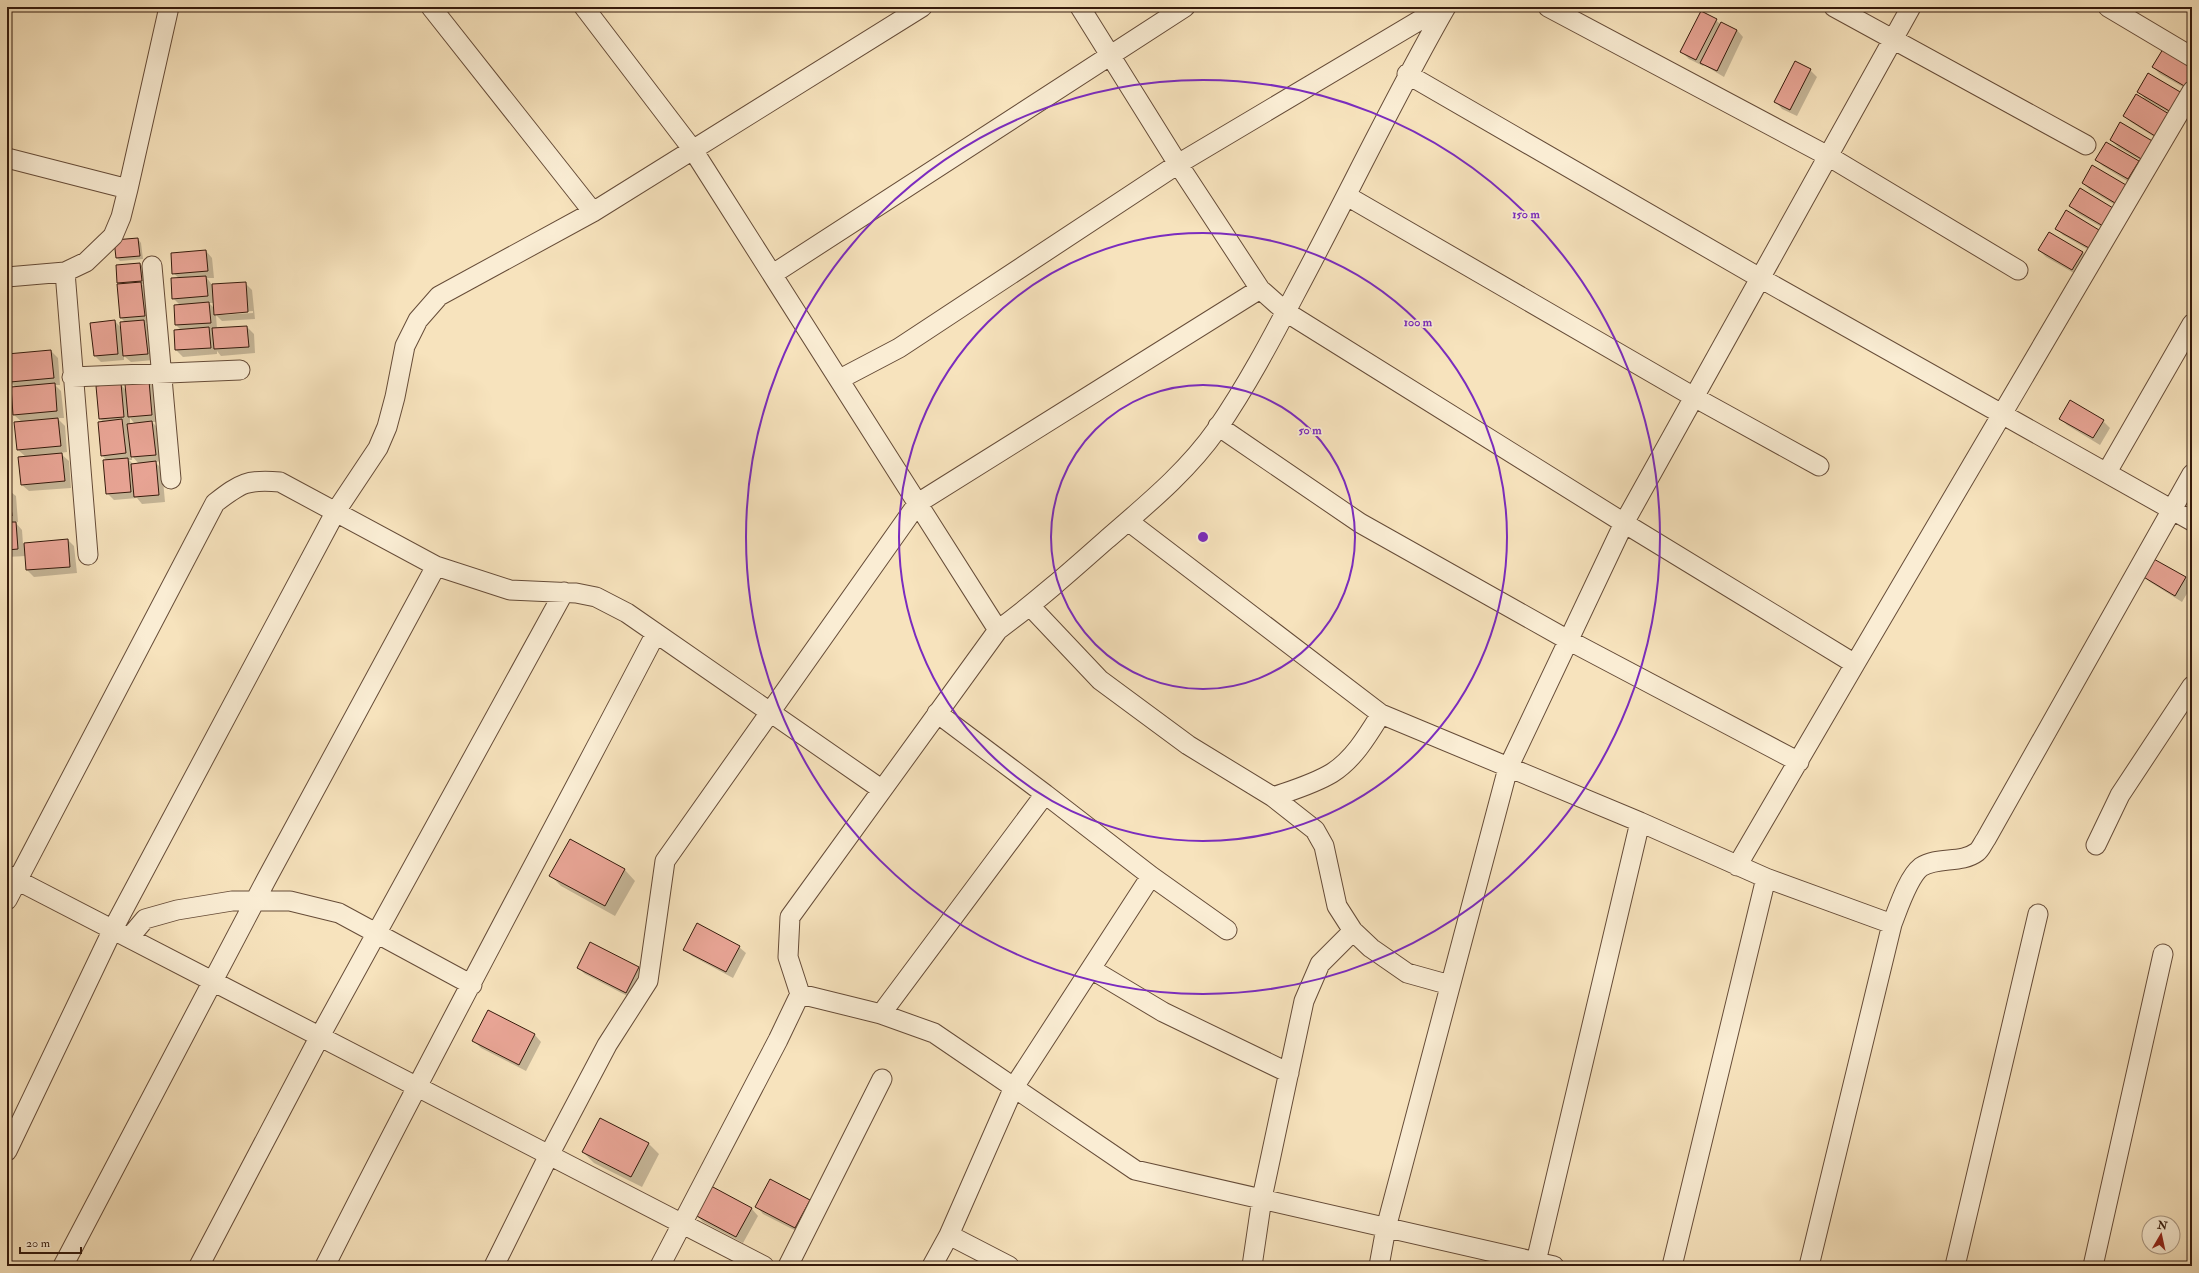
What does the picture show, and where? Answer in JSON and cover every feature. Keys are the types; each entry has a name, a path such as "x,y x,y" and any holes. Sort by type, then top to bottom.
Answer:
{"street":[{"path":"7,277 65,272 86,262 113,236 121,217 128,189 169,7"},
{"path":"431,7 593,212"},
{"path":"584,7 693,150 840,379 998,630"},
{"path":"7,1151 121,934 336,511 378,448 384,434 395,397 405,346 418,320 439,296 593,212 922,7"},
{"path":"1080,7 1178,164 1260,289 1286,312 1624,523 1855,664"},
{"path":"773,274 1185,7"},
{"path":"840,379 899,348 1178,164 1442,7"},
{"path":"660,1266 778,1040 800,994 788,957 790,917 881,789 998,630 1030,606 1128,521 1179,474 1218,426 1257,364 1286,312 1347,196 1407,74 1446,7"},
{"path":"1548,7 1828,156 2018,270"},
{"path":"1834,7 2086,145"},
{"path":"1379,1266 1386,1228 1508,768 1624,523 1911,7"},
{"path":"2108,7 2192,57"},
{"path":"1407,74 1760,278 2003,413 2107,472 2170,510 2192,521"},
{"path":"1737,866 2192,91"},
{"path":"7,158 128,189"},
{"path":"1347,196 1694,397 1819,466"},
{"path":"152,266 171,479"},
{"path":"65,272 72,377 88,555"},
{"path":"494,1266 549,1155 607,1046 648,981 666,861 918,503 1260,289"},
{"path":"2107,472 2192,324"},
{"path":"72,377 240,370"},
{"path":"1218,426 1360,523 1568,640 1799,762"},
{"path":"1809,1266 1892,924 1907,888 1920,868 1934,861 1958,859 1977,852 1986,839 2170,510 2192,474"},
{"path":"7,900 12,877 215,503 235,488 252,480 280,482 436,566 510,590 564,592 596,597 627,613 771,711 881,789"},
{"path":"1128,521 1381,714 1640,822 1766,878 1892,924"},
{"path":"63,1266 256,900 436,566"},
{"path":"199,1266 320,1036 564,592"},
{"path":"1030,606 1100,680 1188,745 1273,797 1315,830 1324,846 1337,906 1353,931 1371,948 1407,973 1450,985"},
{"path":"325,1266 416,1086 472,985 656,633"},
{"path":"2096,845 2120,795 2192,686"},
{"path":"937,713 1046,794 1152,876 1227,930"},
{"path":"1273,797 1307,786 1333,772 1364,742 1381,714"},
{"path":"881,1014 1046,794"},
{"path":"1536,1264 1640,822"},
{"path":"932,1266 949,1235 1014,1087 1152,876"},
{"path":"12,877 764,1266"},
{"path":"1672,1266 1766,878"},
{"path":"121,934 144,919 178,910 232,900 290,901 339,913 377,932 472,985"},
{"path":"1955,1266 2038,914"},
{"path":"1252,1266 1262,1198 1304,1001 1320,964 1353,931"},
{"path":"2093,1266 2163,954"},
{"path":"1091,969 1163,1012 1289,1073"},
{"path":"800,994 881,1014 934,1033 1135,1170 1262,1198 1536,1264 1554,1266"},
{"path":"788,1266 882,1079"},
{"path":"949,1235 1009,1266"}],"building":[{"path":"1701,11 1717,19 1696,60 1680,52"},
{"path":"1721,22 1737,30 1717,71 1700,63"},
{"path":"2163,49 2192,66 2192,76 2186,87 2152,67"},
{"path":"1795,61 1811,69 1790,110 1774,102"},
{"path":"2148,73 2182,93 2171,112 2137,92"},
{"path":"2136,94 2169,114 2155,136 2123,116"},
{"path":"2120,122 2154,142 2143,160 2110,140"},
{"path":"2106,142 2139,161 2128,179 2095,160"},
{"path":"2092,165 2126,185 2115,203 2082,183"},
{"path":"2080,188 2113,208 2103,226 2069,206"},
{"path":"2066,210 2099,230 2089,248 2055,229"},
{"path":"2049,232 2083,252 2072,270 2038,250"},
{"path":"138,238 140,256 116,258 114,240"},
{"path":"206,250 208,271 172,274 171,253"},
{"path":"140,263 142,281 117,283 116,265"},
{"path":"206,276 208,296 172,299 171,278"},
{"path":"141,282 145,316 120,318 117,284"},
{"path":"246,282 248,312 214,315 212,284"},
{"path":"209,302 211,323 175,325 174,305"},
{"path":"115,320 118,354 94,356 90,323"},
{"path":"144,320 148,354 123,356 120,322"},
{"path":"247,326 249,347 214,349 212,328"},
{"path":"209,327 211,348 175,350 174,330"},
{"path":"51,350 54,378 10,382 7,354"},
{"path":"149,381 152,415 128,417 125,384"},
{"path":"55,383 57,411 13,415 11,387"},
{"path":"121,383 124,417 99,419 96,386"},
{"path":"2070,400 2104,420 2093,438 2059,419"},
{"path":"58,418 61,446 17,450 14,422"},
{"path":"122,419 126,453 101,456 98,422"},
{"path":"152,421 156,455 131,457 127,424"},
{"path":"62,453 65,481 21,485 18,457"},
{"path":"128,458 131,492 106,494 103,460"},
{"path":"156,461 159,495 134,497 131,464"},
{"path":"7,488 9,488 12,516 7,516"},
{"path":"7,522 16,522 18,549 7,550"},
{"path":"68,539 70,567 26,570 24,543"},
{"path":"2152,558 2186,577 2175,596 2142,576"},
{"path":"570,839 625,869 605,906 549,876"},
{"path":"697,923 740,946 726,972 683,950"},
{"path":"590,942 639,967 626,993 577,968"},
{"path":"488,1010 535,1034 519,1065 472,1041"},
{"path":"600,1118 649,1143 631,1177 582,1152"},
{"path":"770,1179 810,1200 795,1228 755,1207"},
{"path":"711,1186 752,1208 736,1237 695,1215"}]}
